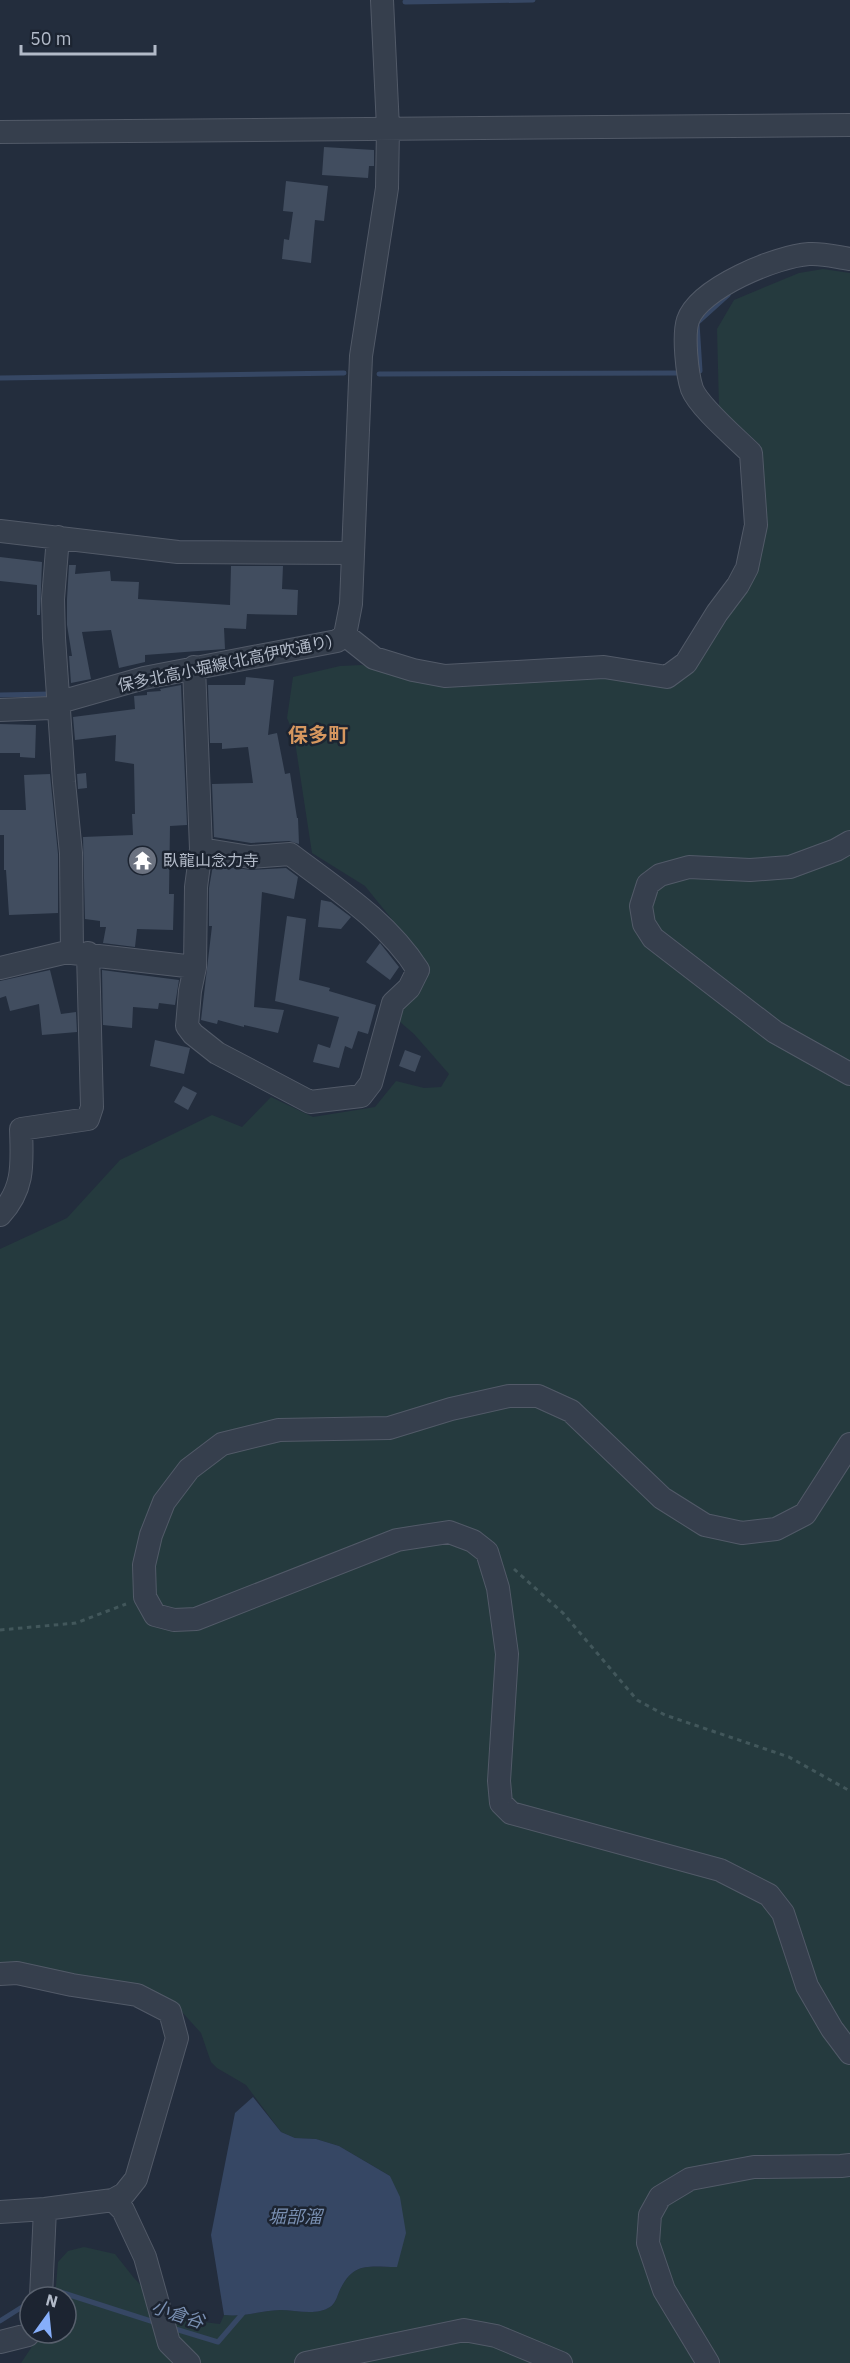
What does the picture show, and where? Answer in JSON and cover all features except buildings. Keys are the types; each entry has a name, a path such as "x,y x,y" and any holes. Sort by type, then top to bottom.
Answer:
{"street":[{"path":"382,0 396,128 361,356 349,638 374,658 413,670 445,676 604,667 667,677 686,663 747,568 756,525 751,453 703,405 693,390 688,371 687,321 693,311 732,279 782,258 825,254 850,259"},
{"path":"0,132 850,125"},
{"path":"0,531 178,552 351,553"},
{"path":"0,1215 18,1190 22,1166 21,1129 88,1119 92,1107 58,705 53,599 58,537"},
{"name":"保多北高小堀線(北高伊吹通り)","path":"0,710 51,708 68,700 144,678 194,676 349,638"},
{"path":"194,676 201,849 196,887 195,967 187,1026 193,1034 217,1053 310,1101 361,1096 371,1083 393,1003 409,988 418,970 394,936 290,854 250,857 201,849"},
{"path":"850,842 836,850 790,867 750,870 689,867 660,875 648,885 641,906 644,924 653,938 775,1032 850,1074"},
{"path":"0,968 63,953 195,967"},
{"path":"850,1444 805,1514 776,1529 742,1533 705,1525 662,1498 571,1411 538,1396 509,1396 451,1409 389,1428 279,1430 222,1444 189,1468 164,1502 150,1535 144,1565 145,1597 155,1615 174,1620 196,1619 397,1540 448,1532 472,1541 487,1552 498,1588 507,1654 499,1781 501,1803 511,1813 720,1870 769,1895 783,1913 807,1986 832,2029 850,2053"},
{"path":"0,1974 17,1973 72,1985 137,1995 170,2012 177,2038 136,2179 124,2194 113,2200 0,2212"},
{"path":"708,2363 664,2290 648,2243 650,2215 660,2197 690,2180 754,2167 850,2165"},
{"path":"113,2200 123,2210 145,2257 169,2343 189,2363"},
{"path":"42,2285 45,2209"},
{"path":"306,2363 464,2330 496,2336 561,2363"},
{"path":"0,2342 18,2338"}],"path":[{"path":"487,1552 518,1571 563,1613 637,1700 664,1715 789,1757 850,1791"},
{"path":"0,1630 76,1623 145,1597"}],"green space":[{"path":"823,269 850,273 850,2363 21,2363 33,2345 78,2345 78,2285 56,2285 58,2262 68,2251 84,2247 115,2254 134,2278 168,2313 186,2320 220,2324 224,2315 280,2310 312,2312 324,2310 333,2304 344,2282 356,2270 370,2267 397,2267 390,2176 339,2146 316,2139 295,2138 281,2132 246,2085 211,2062 201,2033 172,2001 0,1964 0,1249 67,1218 120,1160 212,1115 242,1127 271,1097 313,1117 375,1107 396,1081 424,1088 441,1087 449,1074 414,1034 393,1016 415,948 365,886 312,853 294,735 287,718 293,677 340,666 362,665 444,684 604,675 666,685 765,518 761,446 719,407 717,329 734,300 799,273"}],"water":[{"name":"堀部溜","path":"253,2097 281,2132 295,2138 316,2139 339,2146 390,2176 400,2197 406,2233 397,2267 370,2267 356,2270 344,2282 333,2304 324,2310 312,2312 280,2310 224,2315 211,2235 235,2113"}],"waterway":[{"path":"405,2 533,0"},
{"path":"697,372 700,371 697,323 728,295"},
{"path":"0,378 344,373"},
{"path":"379,374 682,373"},
{"path":"0,695 52,694"},
{"name":"小倉谷","path":"78,2298 157,2323"},
{"name":"小倉谷","path":"0,2321 18,2310"},
{"name":"小倉谷","path":"172,2328 218,2342 243,2313"}],"place":[{"name":"臥龍山念力寺","path":"142,860"}],"district":[{"name":"保多町","path":"318,734"}]}
